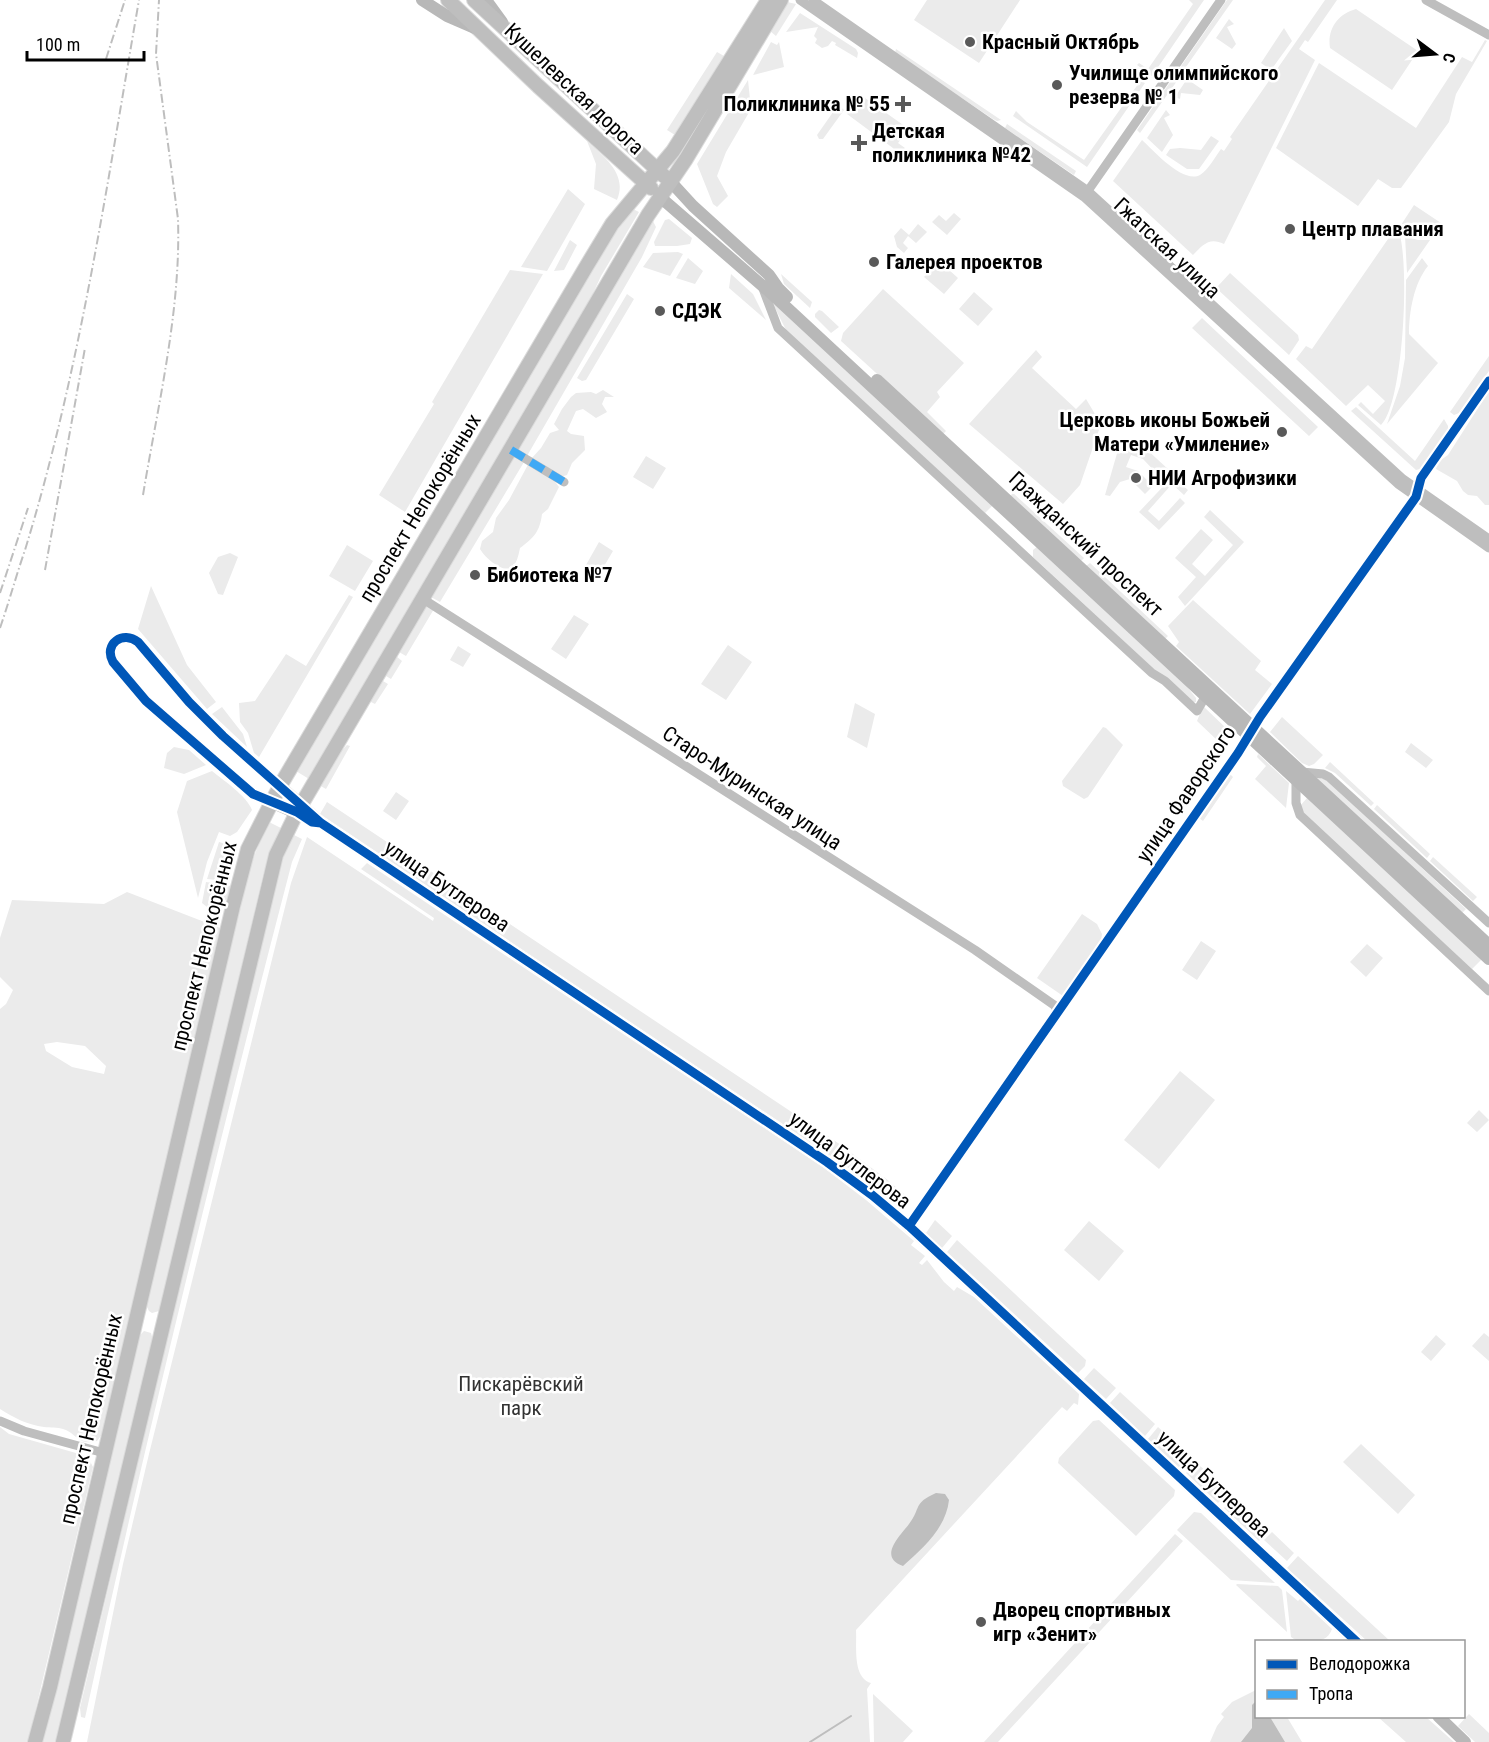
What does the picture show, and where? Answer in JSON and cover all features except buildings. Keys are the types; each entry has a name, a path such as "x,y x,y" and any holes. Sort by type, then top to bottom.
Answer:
{"main road":[{"path":"427,4 440,6 446,0"},
{"name":"Кушелевская дорога","path":"446,0 646,184"},
{"name":"Кушелевская дорога","path":"474,0 658,171"},
{"path":"486,0 506,28"},
{"name":"проспект Непокорённых","path":"35,1742 50,1687 242,868 254,834 280,786 612,224 674,151 778,0"},
{"name":"проспект Непокорённых","path":"63,1742 269,876 276,855 299,809 660,197 686,159 778,0"},
{"path":"427,4 480,30"},
{"name":"Гражданский проспект","path":"658,171 769,275 785,295 1251,732 1489,945"},
{"name":"Гражданский проспект","path":"646,184 762,286 1205,697 1251,732"},
{"name":"Гражданский проспект","path":"1299,776 1489,958"},
{"name":"улица Бутлерова","path":"280,786 312,822 321,823 827,1162 872,1195 909,1226 1356,1640"},
{"name":"улица Бутлерова","path":"271,802 299,809"},
{"path":"136,1320 162,1327"},
{"path":"1440,1718 1465,1742"}],"street":[{"name":"Гжатская улица","path":"800,0 1086,194"},
{"name":"Гжатская улица","path":"813,0 1086,194 1417,494 1489,548"},
{"path":"1086,194 1221,0"},
{"path":"1426,0 1489,35"},
{"name":"Гражданский проспект","path":"762,286 778,328 1152,673 1165,681 1197,711 1205,697"},
{"name":"улица Фаворского","path":"909,1226 1417,494 1421,478 1489,381"},
{"path":"511,450 564,482"},
{"name":"Гжатская улица","path":"1417,494 1489,539"},
{"name":"Старо-Муринская улица","path":"423,599 975,950 1054,1005 1058,1011"},
{"name":"улица Бутлерова","path":"271,802 253,794 147,701 109,656 110,648 115,640 127,637 138,642 189,702 223,736 280,786"},
{"path":"1489,923 1329,777 1323,774 1299,776 1296,803 1300,815 1489,991"},
{"path":"0,1421 24,1431 104,1453"}],"green space":[{"name":"Красный Октябрь","path":"927,0 1020,0 979,63 914,20"},
{"path":"1189,0 1204,0 1152,76 1137,65 1139,63 1148,69 1193,4"},
{"path":"1227,0 1233,0 1181,74 1177,72"},
{"path":"1325,0 1337,0 1308,42 1305,40 1299,49 1315,60 1224,244 1210,242 1203,245 1193,255 1113,181 1142,140 1177,171 1193,177 1203,173 1221,149 1224,151 1232,139 1230,137"},
{"path":"787,2 796,4 776,36 770,31"},
{"path":"1356,9 1418,51 1392,90 1330,48 1330,35 1335,23"},
{"path":"800,13 856,49 857,58 832,41 828,46 822,48 815,43 817,39 814,36 818,27 786,32"},
{"path":"1229,19 1234,24 1227,27 1236,44 1232,49 1216,38"},
{"path":"1284,28 1292,41 1271,70 1261,63"},
{"path":"1485,40 1487,41 1456,94 1449,122 1401,188 1392,188 1378,179 1358,206 1276,148 1319,63 1416,128 1462,57 1472,62"},
{"path":"771,42 777,45 779,42 784,67 753,75"},
{"path":"896,49 1001,120 993,119 895,53"},
{"path":"717,52 724,56 675,135 667,130"},
{"path":"1173,78 1177,81 1140,133 1137,130"},
{"path":"1187,79 1203,90 1200,95 1181,93 1180,99 1175,97"},
{"path":"748,80 751,109 726,152 717,176 728,196 717,207 713,204 697,164"},
{"path":"1141,80 1145,83 1087,167 1013,116 1016,111 1027,122 1084,160"},
{"path":"865,98 916,134 912,139 905,134 898,143 905,148 901,154 847,114 857,100 861,103"},
{"path":"838,105 844,110 823,139 819,139 817,135"},
{"path":"1166,110 1170,115 1164,118 1173,135 1162,152 1147,138"},
{"path":"1007,124 1076,171 1074,175 1005,128"},
{"path":"1211,136 1219,141 1199,169 1187,169 1166,155 1170,149 1201,150"},
{"path":"587,141 607,160 617,174 620,191 617,200 594,189 596,164"},
{"path":"568,189 585,204 547,271 521,267"},
{"path":"1414,205 1441,223 1432,236 1411,233 1401,225"},
{"path":"633,209 639,212 601,276 584,313 309,779 296,771 608,243"},
{"path":"954,213 961,219 947,235 932,222 939,215 946,221"},
{"path":"669,219 692,238 690,244 655,246 654,242 665,220"},
{"path":"653,221 656,227 642,257 527,456 517,450"},
{"path":"918,224 927,232 916,243 908,236 903,243 908,248 904,253 897,247 894,236 901,228 909,235"},
{"path":"1397,226 1404,266 1403,328 1395,389 1389,412 1381,425 1358,405 1361,402 1373,414 1385,401 1368,385 1346,406 1296,359 1306,346 1312,349"},
{"path":"1405,236 1418,240 1430,240 1407,273"},
{"path":"570,240 577,245 564,270 554,271"},
{"path":"678,252 683,254 670,276 643,267 653,253"},
{"path":"688,258 703,271 695,284 676,278"},
{"path":"1422,258 1428,266 1413,298 1409,334 1438,363 1387,424 1400,386 1405,358 1406,280"},
{"path":"939,261 958,278 944,294 924,277"},
{"path":"510,270 543,274 405,512 379,495"},
{"path":"1230,273 1298,335 1299,340 1289,355 1215,287"},
{"path":"731,274 753,294 766,320 729,288"},
{"path":"781,274 812,302 810,308 784,284"},
{"path":"883,289 964,363 937,392 940,397 927,412 946,431 943,434 841,341 843,333"},
{"path":"974,292 993,309 978,326 959,309"},
{"path":"627,294 634,299 586,380 582,381 577,378"},
{"path":"775,304 993,505 985,513 786,330"},
{"path":"819,310 839,327 831,333 815,317"},
{"path":"1202,318 1318,427 1309,436 1192,328"},
{"path":"1036,350 1042,357 1032,368 1076,409 1086,399 1101,424 1080,485 1063,504 969,424"},
{"path":"1489,356 1489,371 1459,413 1454,415 1450,412"},
{"path":"603,390 614,397 605,397 602,404 607,412 596,418 583,409 576,411 567,431 584,436 585,450 572,463 567,475 553,479 559,487 548,509 542,514 535,534 520,548 512,568 509,570 497,565 480,549 482,541 493,532 496,518 509,500 531,459 550,433 559,430 554,424 571,397 576,393 596,394"},
{"path":"1489,391 1489,505 1485,505 1477,496 1468,495 1463,491 1457,481 1436,469 1438,462 1448,455"},
{"path":"1356,407 1415,461 1444,419 1448,430 1420,469 1416,470 1351,411"},
{"path":"1120,443 1143,446 1169,470 1161,478 1143,459 1131,455 1126,467 1138,471 1153,486 1145,494 1130,479 1120,482 1110,496 1105,495"},
{"path":"514,456 524,462 440,602 431,597"},
{"path":"646,456 666,468 653,489 633,477"},
{"path":"1173,476 1188,490 1184,495 1172,484 1148,511 1159,521 1180,498 1185,503 1159,530 1139,512"},
{"path":"1013,493 1084,558 1081,561 1010,496"},
{"path":"1210,510 1244,542 1185,606 1178,597 1196,577 1175,558 1201,529 1213,540 1192,564 1205,576 1233,545 1204,517"},
{"path":"599,542 613,551 600,573 586,565"},
{"path":"347,545 373,561 355,591 329,576"},
{"path":"1038,546 1180,678 1196,698 1196,702 1193,702 1154,669 1033,557 1033,550"},
{"path":"230,553 238,557 223,595 218,594 209,573 218,557"},
{"path":"1090,563 1168,636 1165,639 1086,566"},
{"path":"151,586 187,665 216,702 207,709 138,629"},
{"path":"349,595 353,597 259,757 254,753 248,733 240,722 239,703 255,701 286,654 306,666"},
{"path":"1193,600 1261,661 1255,670 1272,684 1250,714 1176,646 1179,642 1168,626"},
{"path":"427,605 434,609 406,656 399,652"},
{"path":"574,615 589,624 566,659 551,649"},
{"path":"728,645 752,662 726,700 701,684"},
{"path":"458,646 471,654 463,667 450,660"},
{"path":"396,656 402,661 391,679 386,676 383,681 388,684 375,704 369,701"},
{"path":"855,703 875,714 867,748 847,737"},
{"path":"1203,706 1227,729 1218,741 1197,721"},
{"path":"222,707 243,734 247,747 212,714"},
{"path":"1282,717 1323,755 1314,764 1309,766 1302,763 1270,732"},
{"path":"1103,727 1123,745 1088,797 1084,799 1063,786 1062,781"},
{"path":"1411,743 1433,760 1426,768 1405,752"},
{"path":"347,745 350,746 326,789 319,785 338,754"},
{"path":"174,747 189,750 206,765 184,774 164,768 167,753"},
{"path":"1258,754 1289,783 1286,808 1255,779 1266,766 1257,757"},
{"path":"1330,762 1374,803 1371,806 1335,773 1325,768"},
{"path":"212,771 240,794 252,810 237,832 230,836 219,832 207,862 198,898 177,812 187,781"},
{"path":"1230,774 1233,777 1203,821 1199,818"},
{"path":"1317,777 1327,780 1466,909 1461,914 1316,779"},
{"path":"396,792 409,801 396,820 383,811"},
{"path":"1307,798 1483,958 1472,969 1305,815 1300,806"},
{"path":"327,802 838,1143 881,1175 877,1179 871,1175 869,1178 853,1171 320,814"},
{"path":"1377,805 1430,854 1427,858 1374,809"},
{"path":"267,821 281,828 263,875 161,1307 159,1311 152,1313 146,1305 249,871"},
{"path":"292,834 302,839 292,862 210,1182 133,1503 85,1718 81,1717 80,1708 274,883"},
{"name":"Пискарёвский парк","path":"307,837 433,921 434,918 361,869 367,863 824,1168 914,1241 911,1245 925,1256 919,1263 922,1265 927,1260 954,1291 957,1287 974,1297 1079,1394 1078,1405 1074,1403 1067,1411 1062,1407 856,1630 858,1668 865,1680 871,1683 867,1689 870,1742 87,1742 123,1564 149,1454 291,883"},
{"path":"219,842 233,846 226,881 207,879"},
{"path":"1433,857 1477,897 1473,901 1430,861"},
{"path":"206,882 231,886 229,897 217,908 207,907 202,903"},
{"path":"127,892 220,928 103,1433 97,1441 85,1442 61,1428 27,1423 0,1409 0,1009 6,1004 13,990 0,977 0,938 12,900 104,904","holes":["57,1042 85,1046 106,1066 104,1074 72,1067 46,1051 44,1044"]},
{"path":"1082,914 1097,924 1102,934 1101,941 1063,996 1037,978"},
{"path":"1201,941 1216,951 1197,980 1182,970"},
{"path":"1367,944 1383,958 1366,977 1350,962"},
{"path":"1180,1071 1215,1100 1159,1169 1124,1140"},
{"path":"1479,1110 1489,1120 1477,1132 1467,1123"},
{"path":"884,1177 911,1200 906,1205 891,1196 882,1180"},
{"path":"935,1220 952,1236 942,1248 926,1233"},
{"path":"1089,1221 1124,1251 1099,1281 1064,1250"},
{"path":"957,1240 1086,1360 1085,1366 1078,1373 947,1252"},
{"path":"144,1331 151,1333 153,1340 57,1742 41,1742 139,1336"},
{"path":"1484,1333 1489,1337 1489,1361 1472,1346"},
{"path":"1436,1335 1446,1344 1431,1361 1421,1352"},
{"path":"1094,1368 1116,1388 1106,1399 1084,1379"},
{"path":"1120,1392 1155,1424 1145,1436 1110,1403"},
{"path":"1099,1420 1175,1490 1174,1496 1136,1536 1058,1463 1059,1458 1093,1421"},
{"path":"0,1427 9,1434 88,1457 93,1467 28,1742 0,1742"},
{"path":"1158,1427 1193,1459 1182,1470 1148,1439"},
{"path":"1361,1444 1415,1495 1398,1514 1343,1462"},
{"path":"1196,1462 1228,1492 1218,1503 1186,1473"},
{"path":"1234,1497 1268,1530 1259,1541 1224,1508"},
{"path":"1194,1512 1201,1513 1275,1583 1231,1580 1177,1530"},
{"path":"1272,1532 1294,1553 1287,1561 1264,1540"},
{"path":"1175,1534 1183,1541 998,1742 984,1742"},
{"path":"1298,1556 1389,1640 1366,1640 1287,1568"},
{"path":"1236,1585 1278,1586 1282,1590 1287,1632"},
{"path":"1286,1591 1298,1601 1300,1599 1332,1629 1330,1634 1322,1640 1296,1640 1291,1637"},
{"path":"1255,1690 1255,1718 1288,1718 1302,1742 1210,1742 1224,1717 1221,1714 1232,1702"},
{"path":"873,1694 913,1731 903,1742 874,1742"},
{"path":"1469,1714 1489,1733 1489,1742 1475,1742 1458,1726"},
{"path":"1379,1718 1427,1718 1454,1742 1406,1742"}],"shaded area":[{"path":"936,1493 945,1494 949,1500 943,1520 932,1537 903,1566 895,1562 891,1552 893,1546 913,1518 920,1503"},
{"path":"1255,1702 1255,1718 1271,1718 1285,1742 1241,1742 1252,1728 1252,1705"}],"waterway":[{"path":"810,1742 851,1716"}],"railway":[{"path":"106,59 125,0"},
{"path":"0,628 25,550 62,414 91,277 139,0"},
{"path":"143,495 172,323 178,254 178,219 156,54 159,0"},
{"path":"45,570 85,348"},
{"path":"0,593 28,508"}],"marked path":[{"path":"511,450 564,482"}],"cycle path":[{"path":"909,1226 1238,753 1260,717 1416,497 1421,478 1489,381"},
{"path":"126,638 138,642 189,702 223,736 321,823 312,822 297,812 253,794 146,701 113,662 111,650 116,641 126,638"},
{"path":"321,823 827,1162 872,1195 909,1226 1355,1640"}],"place":[{"name":"Красный Октябрь","path":"970,42"},
{"name":"Училище олимпийского резерва № 1","path":"1057,85"},
{"name":"Поликлиника № 55","path":"903,104"},
{"name":"Детская поликлиника №42","path":"859,143"},
{"name":"Центр плавания","path":"1290,229"},
{"name":"Галерея проектов","path":"874,262"},
{"name":"СДЭК","path":"660,311"},
{"name":"Церковь иконы Божьей Матери «Умиление»","path":"1282,432"},
{"name":"НИИ Агрофизики","path":"1136,478"},
{"name":"Бибиотека №7","path":"475,575"},
{"name":"Дворец спортивных игр «Зенит»","path":"981,1622"}]}
